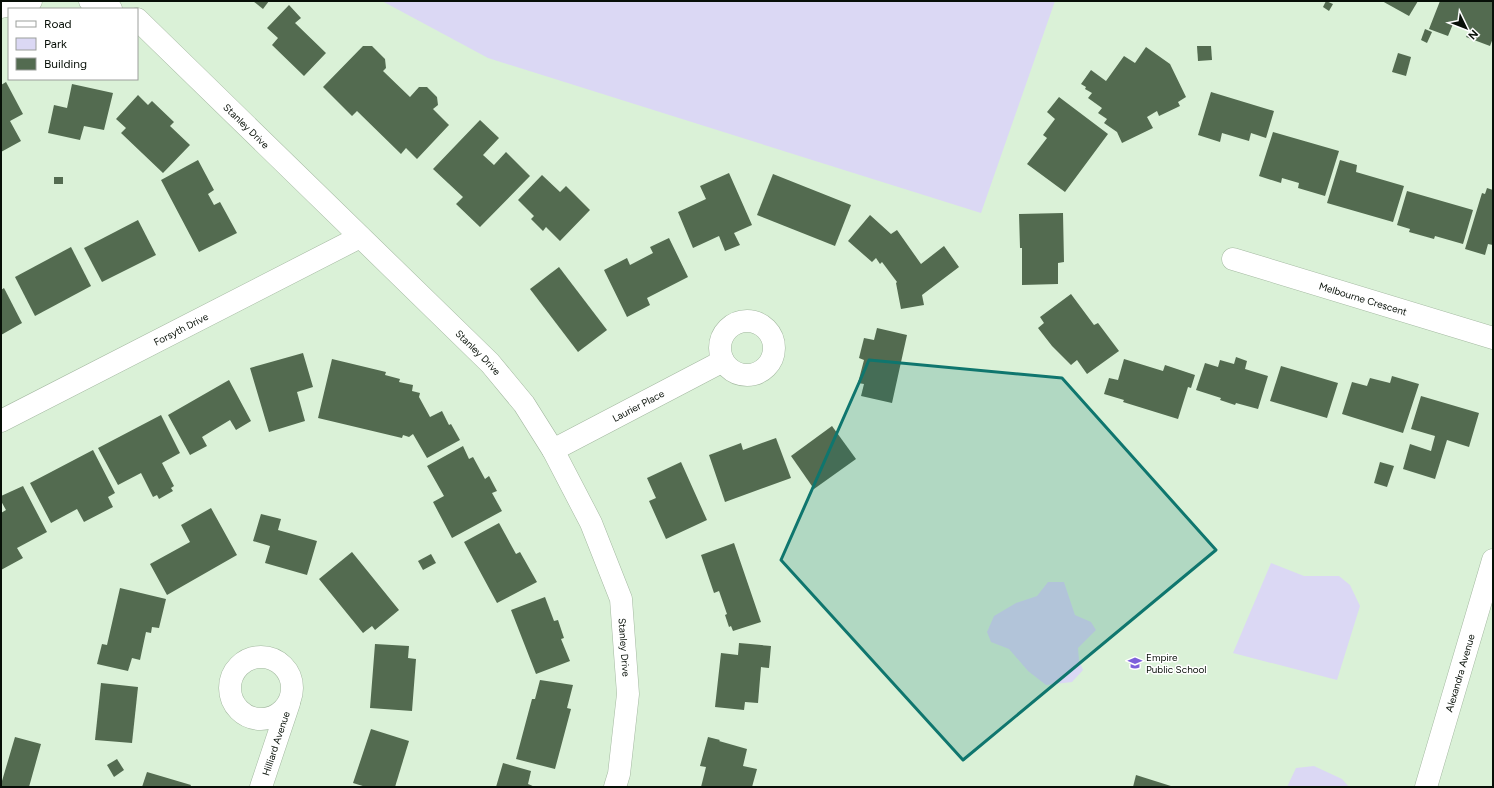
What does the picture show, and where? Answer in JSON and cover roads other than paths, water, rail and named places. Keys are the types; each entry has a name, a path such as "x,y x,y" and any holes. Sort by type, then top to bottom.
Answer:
{"street":[{"path":"1,7 31,1"},
{"path":"90,1 108,8"},
{"name":"Stanley Drive","path":"138,20 490,363 524,404 553,450 591,523 621,599 628,694 619,774 615,787"},
{"name":"Forsyth Drive","path":"1,420 360,237"},
{"name":"Melbourne Crescent","path":"1233,259 1493,338"},
{"name":"Laurier Place","path":"553,450 723,361"},
{"name":"Alexandra Avenue","path":"1426,787 1493,560"},
{"name":"Hilliard Avenue","path":"261,787 290,700"}],"place":[{"name":"Empire Public School","path":"1135,663"}]}
